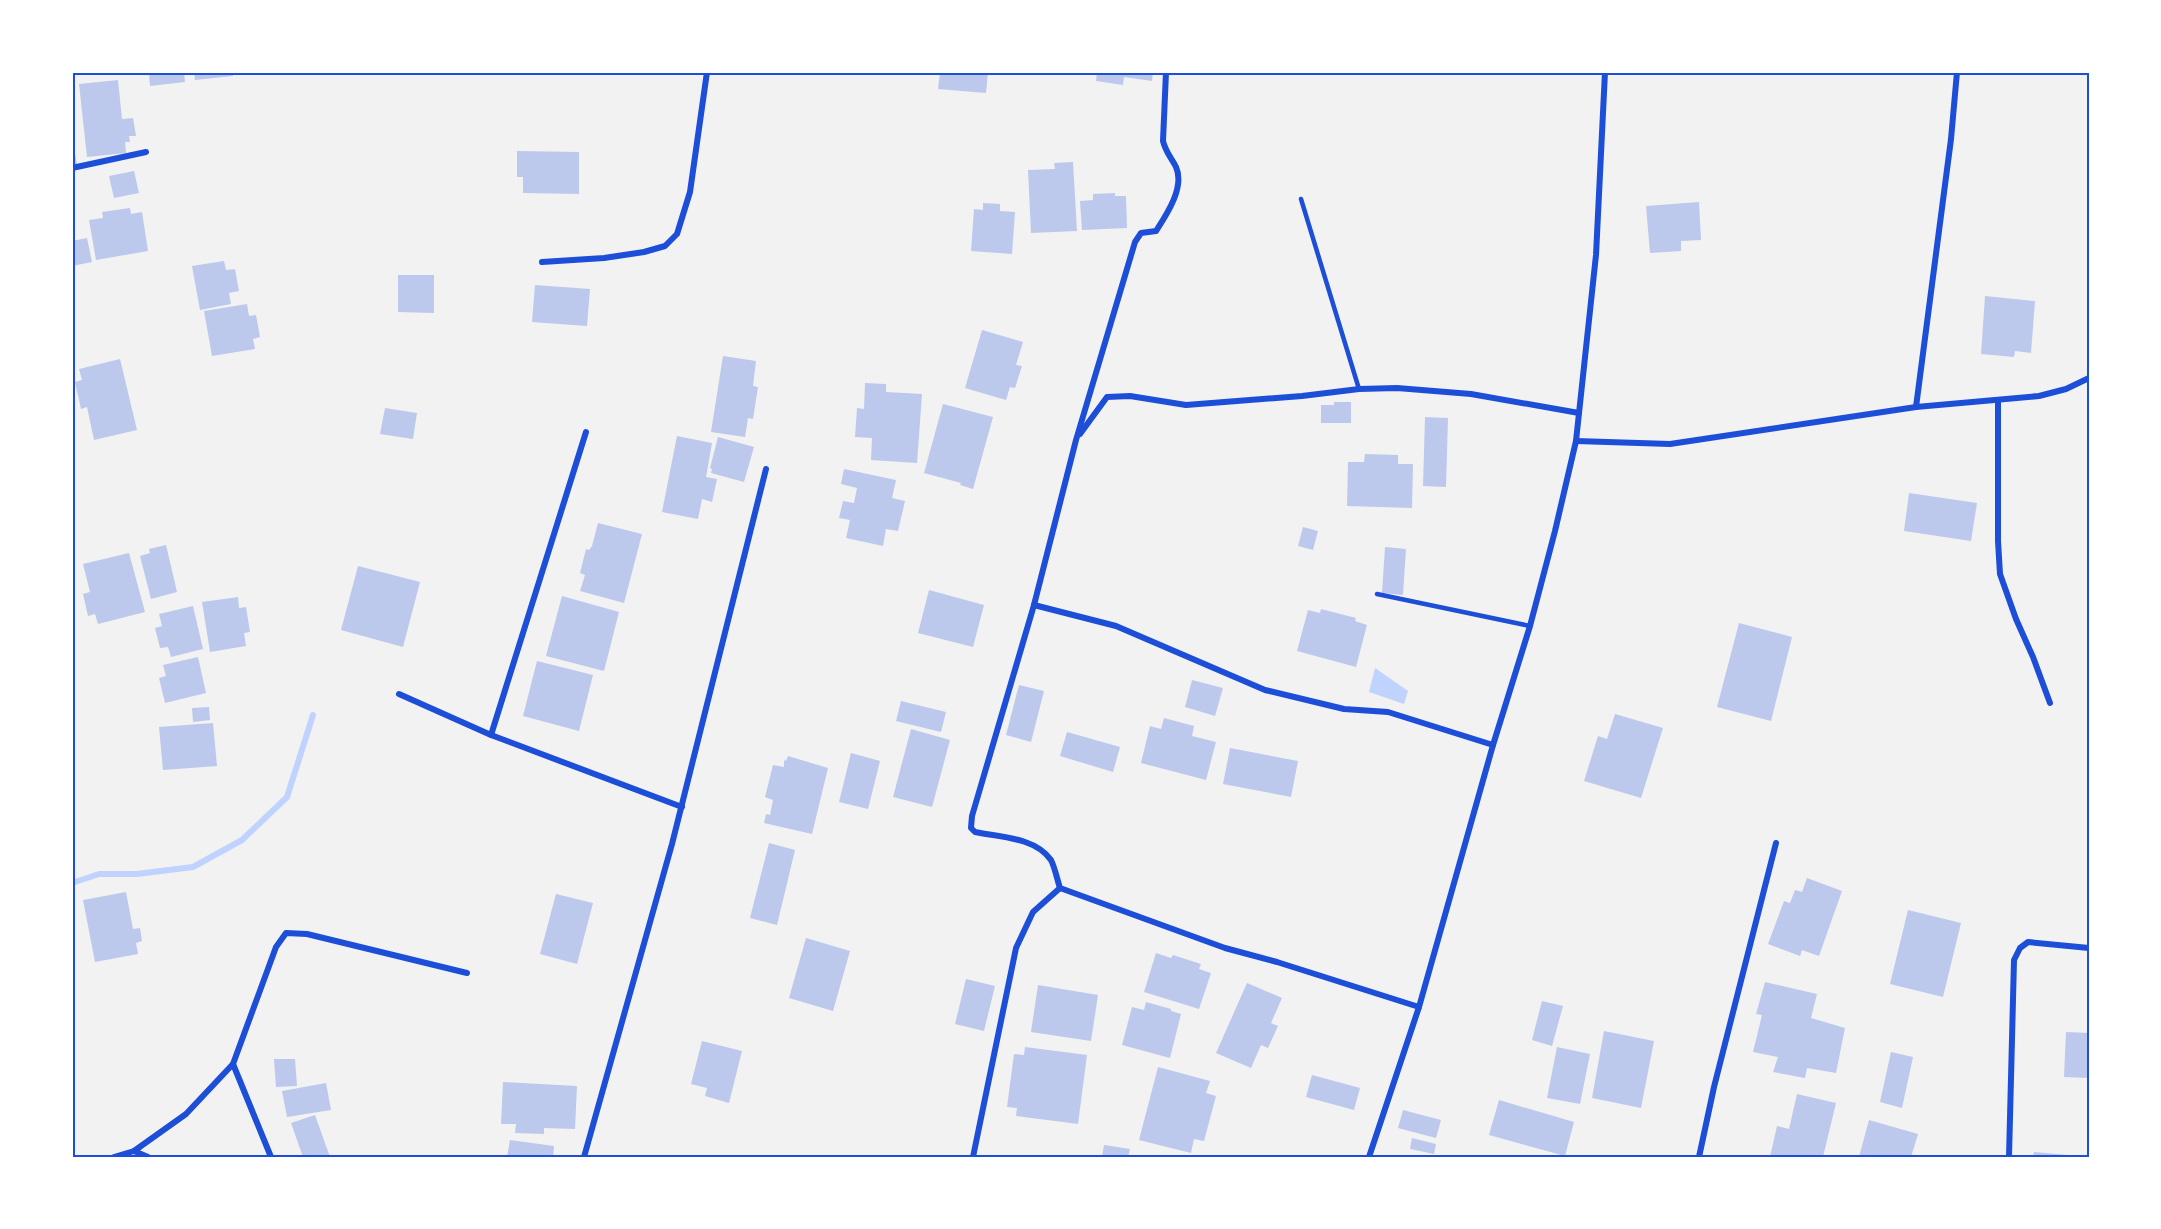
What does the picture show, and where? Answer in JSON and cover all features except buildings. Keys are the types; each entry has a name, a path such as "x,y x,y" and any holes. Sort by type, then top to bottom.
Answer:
{"street":[{"path":"542,262 604,258 644,252 665,246 677,234 690,192 707,72"},
{"path":"1060,888 1051,860 1034,846 1023,841 975,832 971,828 972,816 1034,605 1076,440 1135,242 1141,233 1156,231 1176,195 1178,179 1176,167 1165,151 1163,141 1166,72"},
{"path":"1369,1157 1419,1007 1493,745 1530,626 1576,441 1596,255 1605,72"},
{"path":"1916,407 1951,139 1957,72"},
{"path":"72,168 146,152"},
{"path":"1576,441 1670,444 1916,407 2039,396 2066,389 2089,378"},
{"path":"1076,440 1107,397 1130,396 1186,405 1302,396 1359,388 1397,388 1471,394 1579,413"},
{"path":"1998,400 2000,574 2050,703"},
{"path":"491,735 586,432"},
{"path":"584,1157 682,807 766,469"},
{"path":"1034,605 1116,626 1265,690 1344,709 1388,712 1493,745"},
{"path":"399,694 491,735 682,807"},
{"path":"1699,1157 1713,1087 1776,843"},
{"path":"1060,888 1225,948 1419,1007"},
{"path":"973,1157 1016,948 1033,912 1060,888"},
{"path":"114,1157 134,1151 186,1114 233,1064 276,947 286,933 307,934 467,973"},
{"path":"2009,1157 2016,953 2028,942 2089,948"},
{"path":"233,1064 271,1157"},
{"path":"134,1151 148,1157"}],"lane":[{"path":"1301,199 1359,388"},
{"path":"1377,594 1530,626"}],"water":[{"path":"1375,668 1408,691 1404,704 1369,692"}],"waterway":[{"path":"72,883 99,874 137,874 193,867 242,840 287,797 313,715"}]}
